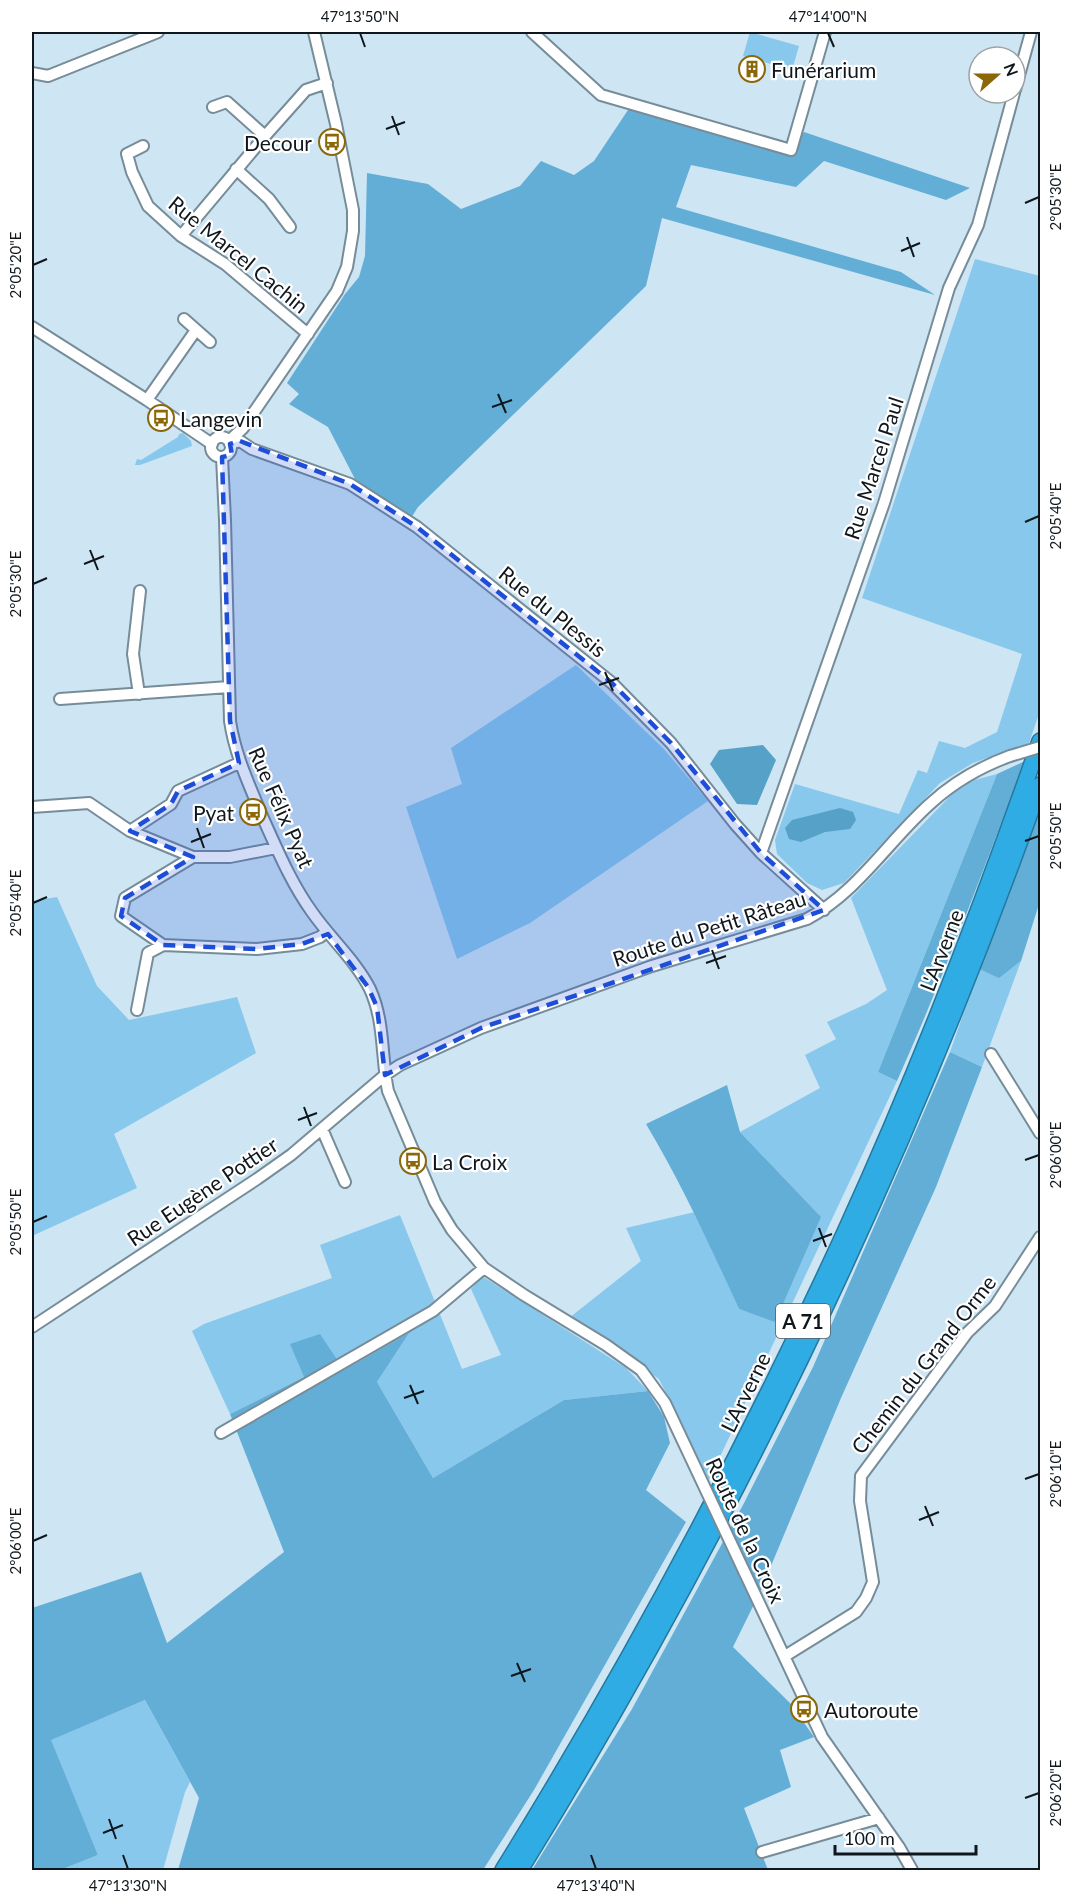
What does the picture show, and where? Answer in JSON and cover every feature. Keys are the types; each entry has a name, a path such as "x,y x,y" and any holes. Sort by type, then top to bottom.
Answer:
{"highway":[{"name":"L'Arverne","path":"503,1870 645,1628 741,1448 796,1336 854,1211 932,1029 1041,741"},
{"name":"L'Arverne","path":"520,1870 656,1639 760,1444 810,1341 858,1237 947,1031 987,932 1041,785"}],"street":[{"path":"32,73 48,76 158,32"},
{"path":"32,331 147,400 212,444 214,454 222,457 229,453 230,443 243,428 337,291 347,267 353,231 353,210 314,32"},
{"path":"532,32 601,95 791,150 825,32"},
{"name":"Rue Marcel Paul","path":"1027,47 1031,32"},
{"path":"181,236 306,90 327,83"},
{"path":"213,107 227,102 265,136"},
{"name":"Rue Marcel Paul","path":"761,853 884,503 949,288 978,225 1011,105"},
{"name":"Rue Marcel Cachin","path":"143,146 127,154 132,172 148,206 181,236 225,264 308,334"},
{"path":"236,169 269,199 290,226"},
{"path":"184,319 210,342"},
{"path":"147,400 196,330"},
{"path":"212,444 218,438 224,438 230,443"},
{"name":"Rue du Plessis","path":"230,443 240,441 252,448 350,484 417,527 612,683 671,743 761,853 824,910"},
{"name":"Rue Félix Pyat","path":"222,457 229,687 232,732 239,763 276,848 302,898 369,987 377,1007 384,1044 385,1075"},
{"path":"139,694 133,654 140,591"},
{"path":"60,699 229,687"},
{"name":"Route du Petit Râteau","path":"385,1075 400,1065 481,1028 652,966 807,919 824,910 855,884 931,802 965,776 1010,756 1041,747"},
{"path":"130,831 171,804 178,791 239,763"},
{"path":"32,807 89,803 130,831 193,857 230,857 276,848"},
{"path":"163,945 121,916 124,898 193,857"},
{"path":"137,1010 148,953 163,945 256,949 302,944 326,932"},
{"path":"991,1054 1041,1133"},
{"name":"Rue Eugène Pottier","path":"32,1327 291,1155 385,1075"},
{"name":"Route de la Croix","path":"385,1075 388,1091 435,1202 452,1230 484,1268 606,1345 641,1370 665,1403 822,1737 879,1818 912,1870"},
{"path":"322,1129 345,1182"},
{"name":"Chemin du Grand Orme","path":"785,1656 856,1612 866,1598 873,1582 860,1501 861,1476 967,1334 995,1306 1041,1237"},
{"path":"221,1433 433,1311 484,1268"},
{"path":"762,1852 879,1818"}],"highlighted area":[{"path":"240,441 350,484 417,527 612,683 671,743 761,853 824,910 481,1028 385,1075 377,1007 368,987 328,934 302,944 257,949 163,945 121,916 125,898 193,857 130,831 171,804 178,791 239,763 230,721 222,457 232,455 230,444"}],"shaded area":[{"path":"750,32 799,46 792,70 743,56"},
{"path":"632,104 791,150 804,132 970,188 946,200 824,161 796,187 691,165 676,207 901,272 935,295 662,218 646,286 418,507 411,518 355,479 328,427 289,404 299,394 287,383 345,294 359,277 365,256 367,173 428,184 461,209 520,186 541,161 574,175 594,161"},
{"path":"975,259 1040,276 1040,711 1029,743 973,763 940,783 844,883 822,890 807,883 777,854 775,840 795,784 899,814 918,770 927,773 939,741 965,748 997,732 1022,654 862,598"},
{"path":"183,433 191,441 192,446 135,465 137,459 141,460"},
{"path":"576,665 663,748 708,801 530,923 457,959 406,807 462,784 451,748"},
{"path":"763,745 776,760 757,805 737,804 710,764 719,750"},
{"path":"1025,761 947,962 897,1081 878,1072 997,774"},
{"path":"997,774 878,1072 897,1081 709,1480 659,1379 569,1318 641,1261 626,1228 695,1212 739,1309 775,1321 819,1215 740,1132 820,1088 805,1055 836,1039 827,1022 866,1004 887,990 851,898 963,783"},
{"path":"1040,804 1040,901 1021,961 999,978 979,969"},
{"path":"840,808 853,812 856,820 850,829 825,832 801,842 789,839 785,828 792,820"},
{"path":"57,897 97,986 129,1020 237,997 256,1053 114,1134 137,1188 32,1236 32,901"},
{"path":"1021,961 982,1067 950,1052 979,969 999,977"},
{"path":"950,1052 982,1067 936,1187 841,1398 761,1590 733,1647 790,1703 814,1737 780,1750 791,1787 744,1808 768,1870 532,1870 632,1709 743,1505 813,1367"},
{"path":"727,1085 740,1132 821,1217 775,1322 739,1309 684,1192 646,1124"},
{"path":"400,1215 462,1369 501,1355 471,1289 482,1276 626,1368 648,1391 564,1400 433,1478 377,1382 408,1334 344,1370 291,1344 304,1377 230,1414 192,1331 204,1324 332,1278 320,1245"},
{"path":"409,1333 377,1382 433,1478 564,1400 648,1391 664,1417 670,1443 646,1490 686,1522 534,1790 483,1870 178,1870 199,1798 145,1700 51,1740 98,1855 60,1870 32,1870 32,1608 141,1572 167,1643 284,1552 230,1414 304,1377 290,1344 320,1334 344,1370"},
{"path":"145,1700 190,1782 185,1792 163,1870 60,1870 98,1855 50,1740"}],"place":[{"name":"Funérarium","path":"752,69"},
{"name":"Decour","path":"332,142"},
{"name":"Langevin","path":"161,418"},
{"name":"Pyat","path":"253,812"},
{"name":"La Croix","path":"413,1161"},
{"name":"Autoroute","path":"804,1709"}]}
